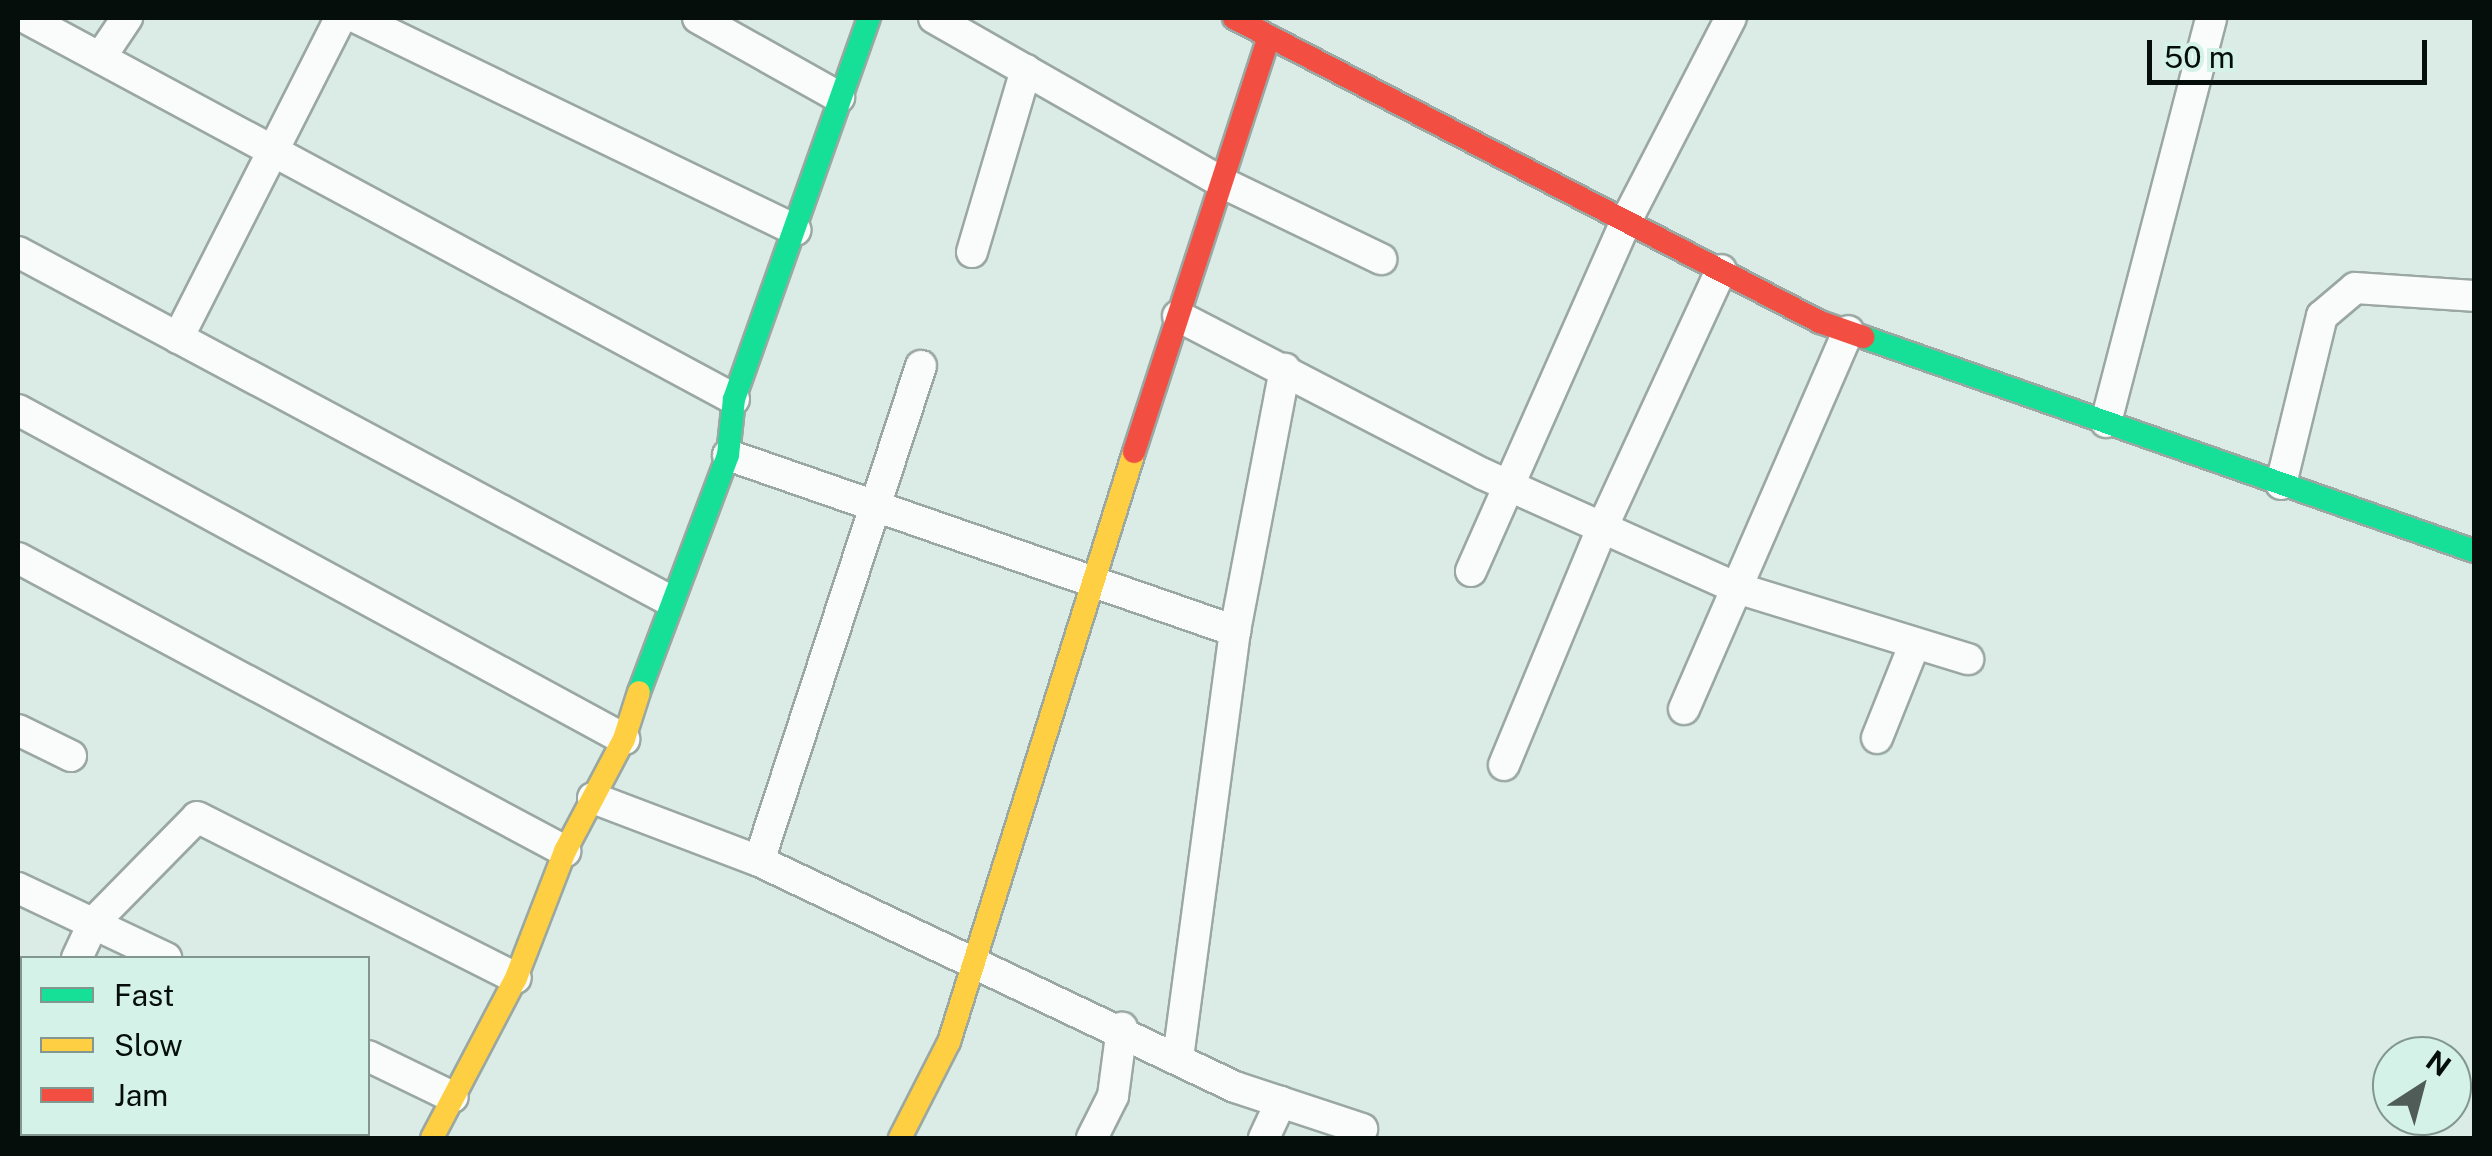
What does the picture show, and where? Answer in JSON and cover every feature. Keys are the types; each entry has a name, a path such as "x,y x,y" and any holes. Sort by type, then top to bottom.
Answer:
{"street":[{"path":"26,18 102,55 734,399"},
{"path":"102,55 126,18"},
{"path":"178,338 340,18"},
{"path":"358,18 795,230"},
{"path":"698,18 839,97"},
{"path":"432,1138 516,978 565,850 624,738 668,600 728,454 734,399 869,18"},
{"path":"934,18 1221,182 1381,258"},
{"path":"1234,18 1848,332 2474,551"},
{"path":"1470,571 1626,221 1731,18"},
{"path":"2106,422 2211,18"},
{"path":"900,1138 949,1042 971,958 1269,36"},
{"path":"972,252 1026,70"},
{"path":"18,252 668,600"},
{"path":"1504,764 1602,528 1721,270"},
{"path":"2281,484 2322,316 2355,288 2474,296"},
{"path":"1178,316 1508,485 1737,588 1968,659"},
{"path":"1684,709 1848,332"},
{"path":"759,861 879,506 921,366"},
{"path":"1178,1058 1235,631 1284,369"},
{"path":"18,410 624,738"},
{"path":"728,454 1235,631"},
{"path":"18,558 565,850"},
{"path":"1877,738 1915,643"},
{"path":"18,730 71,756"},
{"path":"592,798 759,861 1122,1028 1178,1058 1281,1102 1362,1129"},
{"path":"78,956 93,924 197,817 516,978"},
{"path":"18,888 162,956"},
{"path":"1092,1138 1113,1096 1122,1028"},
{"path":"370,1057 453,1097"},
{"path":"1264,1138 1281,1102"}],"traffic: fast":[{"path":"639,692 728,455 734,399 869,18"},
{"path":"1863,337 2474,551"}],"traffic: slow":[{"path":"900,1138 949,1042 1134,452"},
{"path":"432,1138 516,978 565,851 624,739 639,692"}],"traffic: jam":[{"path":"1234,18 1820,322 1863,337"},
{"path":"1134,452 1269,36"}]}
